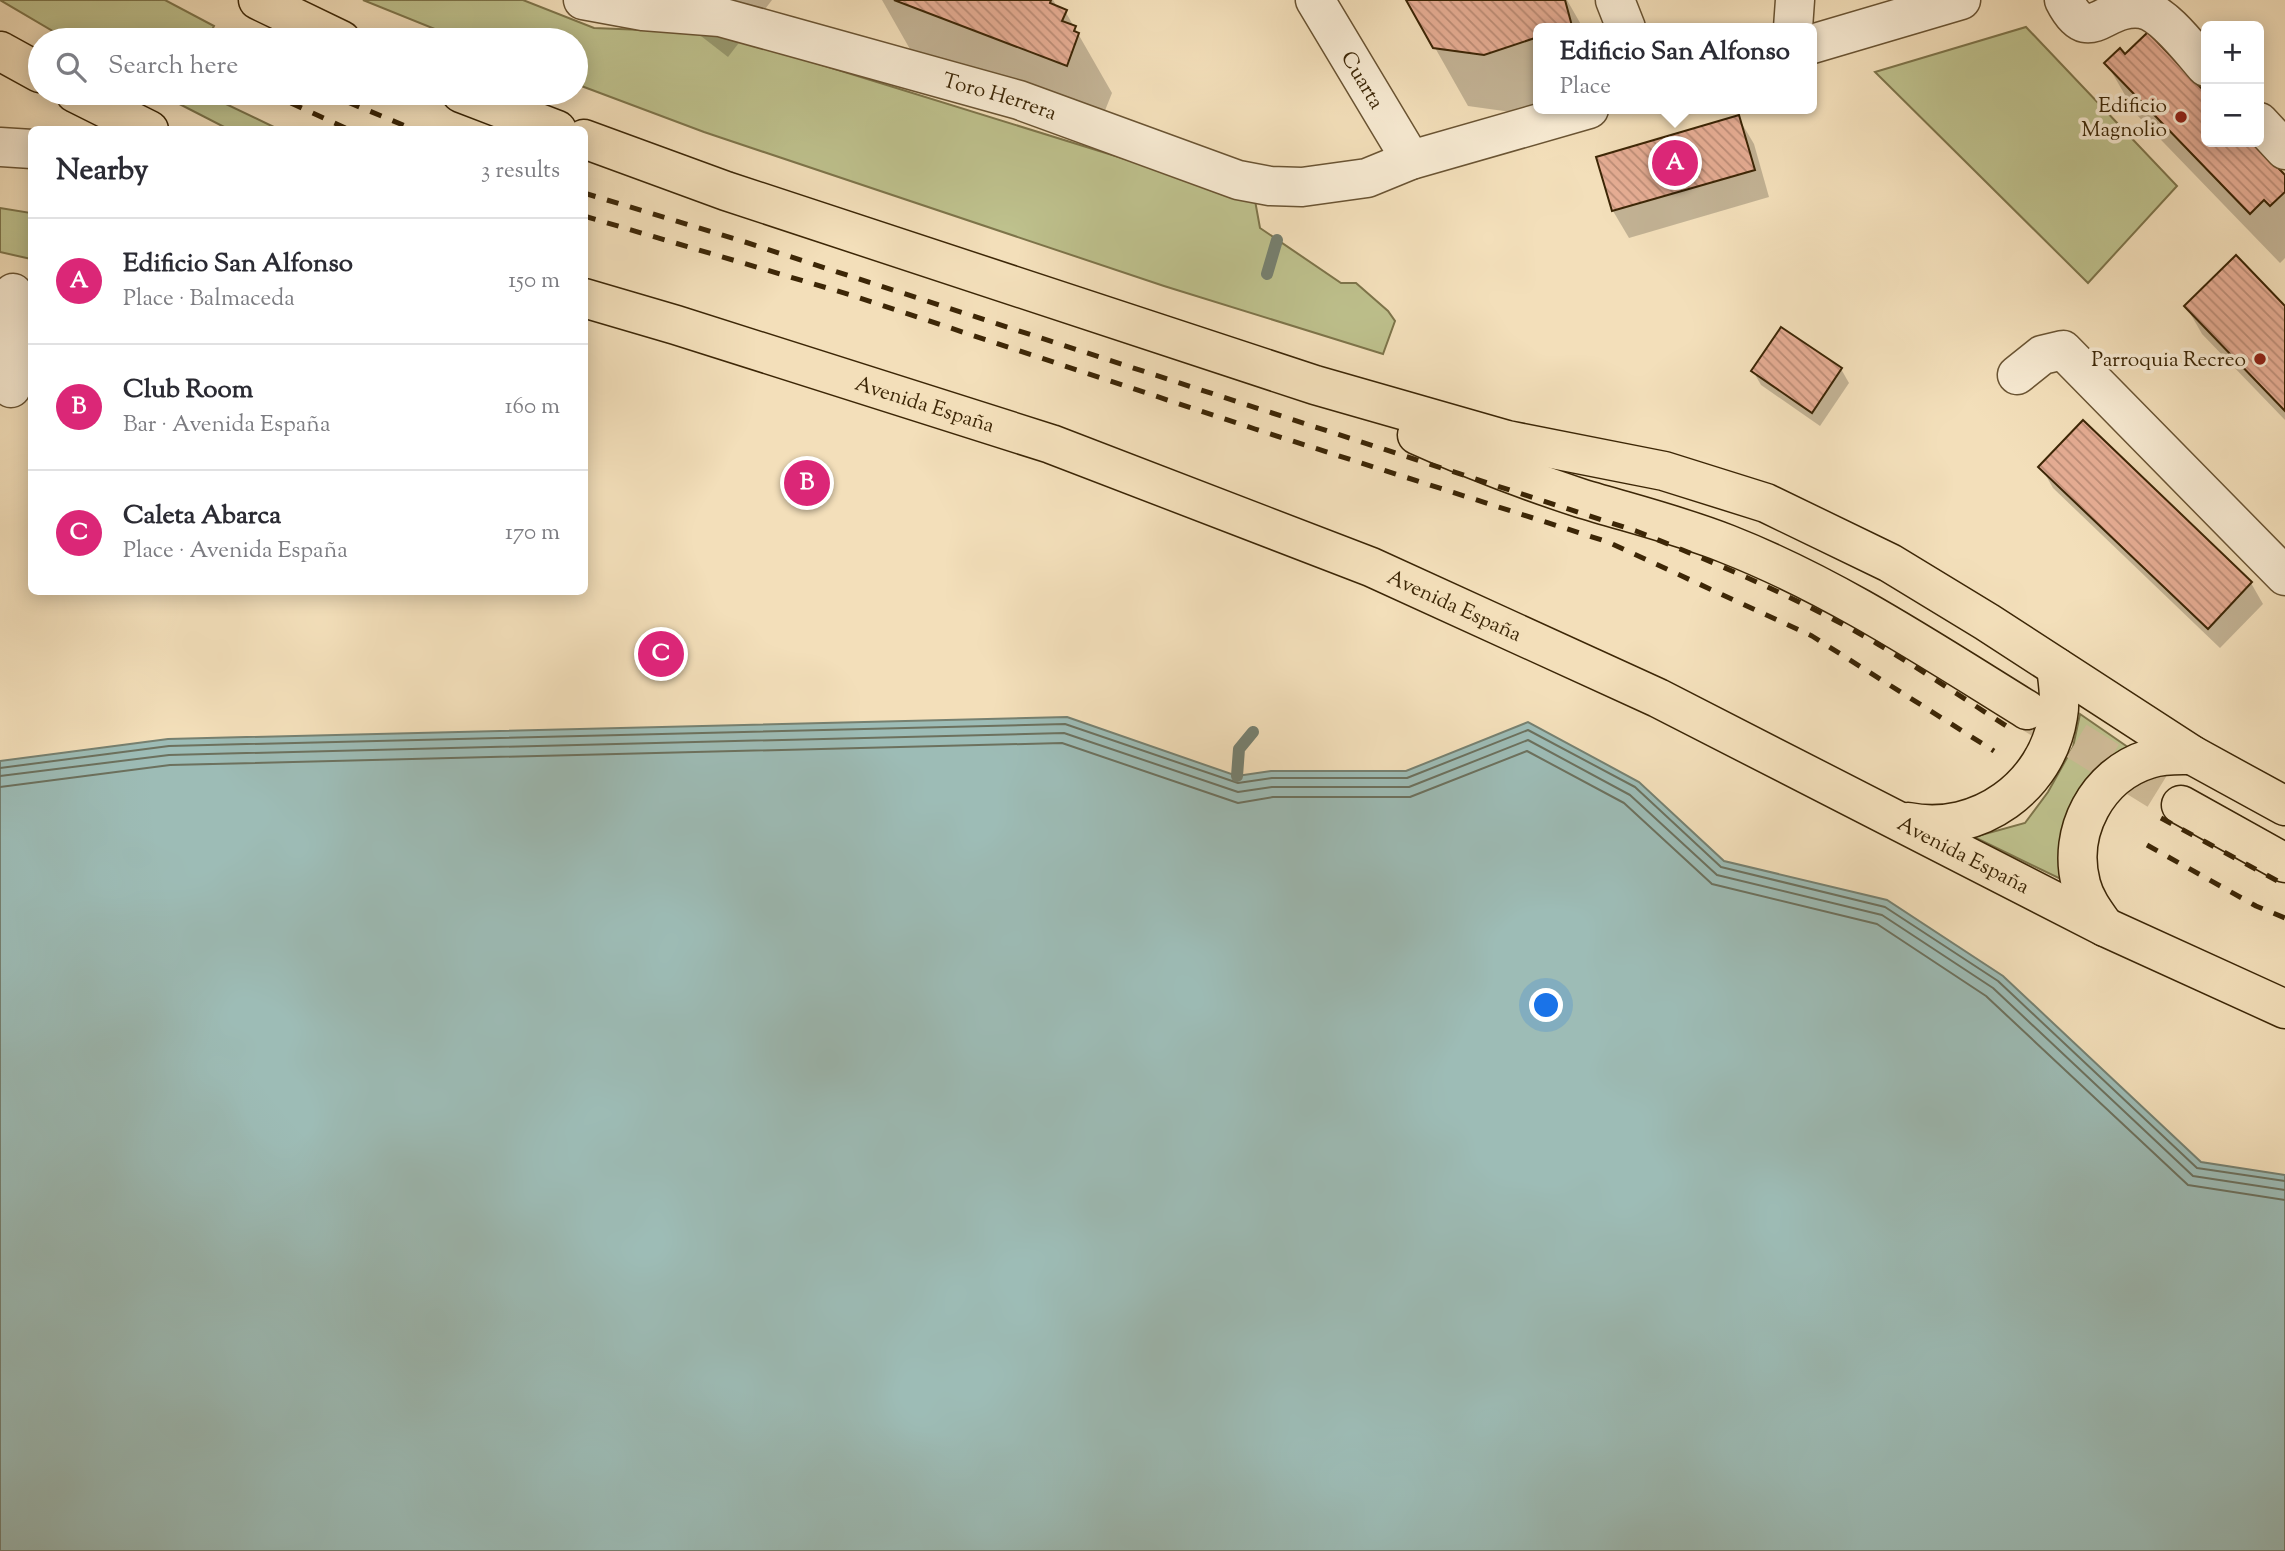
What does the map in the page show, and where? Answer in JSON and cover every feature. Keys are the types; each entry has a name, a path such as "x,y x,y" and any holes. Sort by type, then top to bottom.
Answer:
{"main road":[{"path":"258,0 316,28"},
{"path":"0,51 28,67"},
{"path":"99,105 141,126"},
{"path":"492,105 548,126"},
{"path":"588,140 726,191 1315,385 1507,440 1664,471 1766,503 1890,563 1987,622 2192,755 2285,806"},
{"name":"Avenida España","path":"588,299 1051,444 1371,567 1658,698 2105,927 2285,1009"},
{"path":"1315,385 1385,421 1457,453 1556,490 1726,543 1798,575 1882,620 2027,710"},
{"path":"1896,819 1920,824 1945,824 1970,819 1993,809 2014,795 2032,777 2053,737 2059,714 2056,667"},
{"path":"2105,927 2091,907 2081,885 2077,862 2079,838 2086,815 2111,780 2129,767 2149,759 2192,755"},
{"path":"2181,805 2285,863"}],"street":[{"name":"Toro Herrera","path":"583,0 643,11 720,17 1018,100 1238,180 1270,186 1302,187 1367,178 1411,160 1572,114"},
{"name":"Cuarta","path":"1315,0 1411,160"},
{"path":"1615,0 1624,23"},
{"path":"1793,23 1795,0"},
{"path":"1817,42 1961,0"},
{"path":"2064,0 2073,18 2080,23 2089,24 2123,10 2142,9 2157,15 2201,62"},
{"path":"2264,127 2285,150"},
{"path":"0,147 28,149"},
{"path":"14,388 15,293"},
{"path":"2017,375 2042,355 2063,350 2285,576"}],"green space":[{"path":"0,0 165,0 214,26 213,28 48,28"},
{"path":"363,0 523,0 594,28 719,33 1225,190 1254,195 1260,228 1341,283 1356,283 1388,311 1395,321 1383,354 1164,286 704,132 588,88 588,28 432,28"},
{"path":"2026,27 2177,186 2088,283 1875,72"},
{"path":"181,105 228,105 272,126 222,126"},
{"path":"0,208 28,213 28,258 0,252"},
{"path":"2080,714 2135,752 2067,882 1974,837 2025,823 2048,792 2073,747"}],"water":[{"path":"1067,717 1237,776 1271,771 1406,771 1528,722 1639,782 1724,861 1887,900 2003,976 2201,1162 2285,1175 2285,1551 0,1551 0,761 168,739"}],"building":[{"path":"894,0 1051,0 1050,3 1067,10 1062,21 1076,26 1074,31 1079,33 1067,66"},
{"path":"1406,0 1565,0 1571,23 1533,23 1533,39 1484,55 1433,48"},
{"name":"Edificio Magnolio","path":"2148,32 2201,88 2201,147 2258,147 2285,175 2285,192 2270,206 2264,200 2250,214 2104,63 2120,48 2125,54"},
{"path":"1739,115 1755,170 1612,211 1596,157"},
{"name":"Parroquia Recreo","path":"2236,255 2285,306 2285,411 2184,306"},
{"path":"1781,327 1842,368 1812,413 1751,371"},
{"path":"2083,420 2252,582 2208,629 2038,467"}],"waterway":[{"path":"1267,274 1277,240"},
{"path":"1237,776 1239,749 1253,732"}],"tunnel":[{"path":"2028,711 2181,805"}],"railway":[{"path":"295,105 341,126"},
{"path":"355,105 405,126"},
{"path":"588,194 745,242 1636,531 1758,582 1818,611 1876,643 2011,729"},
{"path":"588,217 851,295 1608,542 1812,636 1994,751"},
{"path":"2161,818 2285,885"},
{"path":"2147,845 2256,906 2285,918"}],"place":[{"name":"Edificio Magnolio","path":"2181,117"},
{"name":"Edificio San Alfonso","path":"1675,163"},
{"name":"Parroquia Recreo","path":"2260,359"},
{"name":"Club Room","path":"807,483"},
{"name":"Caleta Abarca","path":"661,654"}]}
